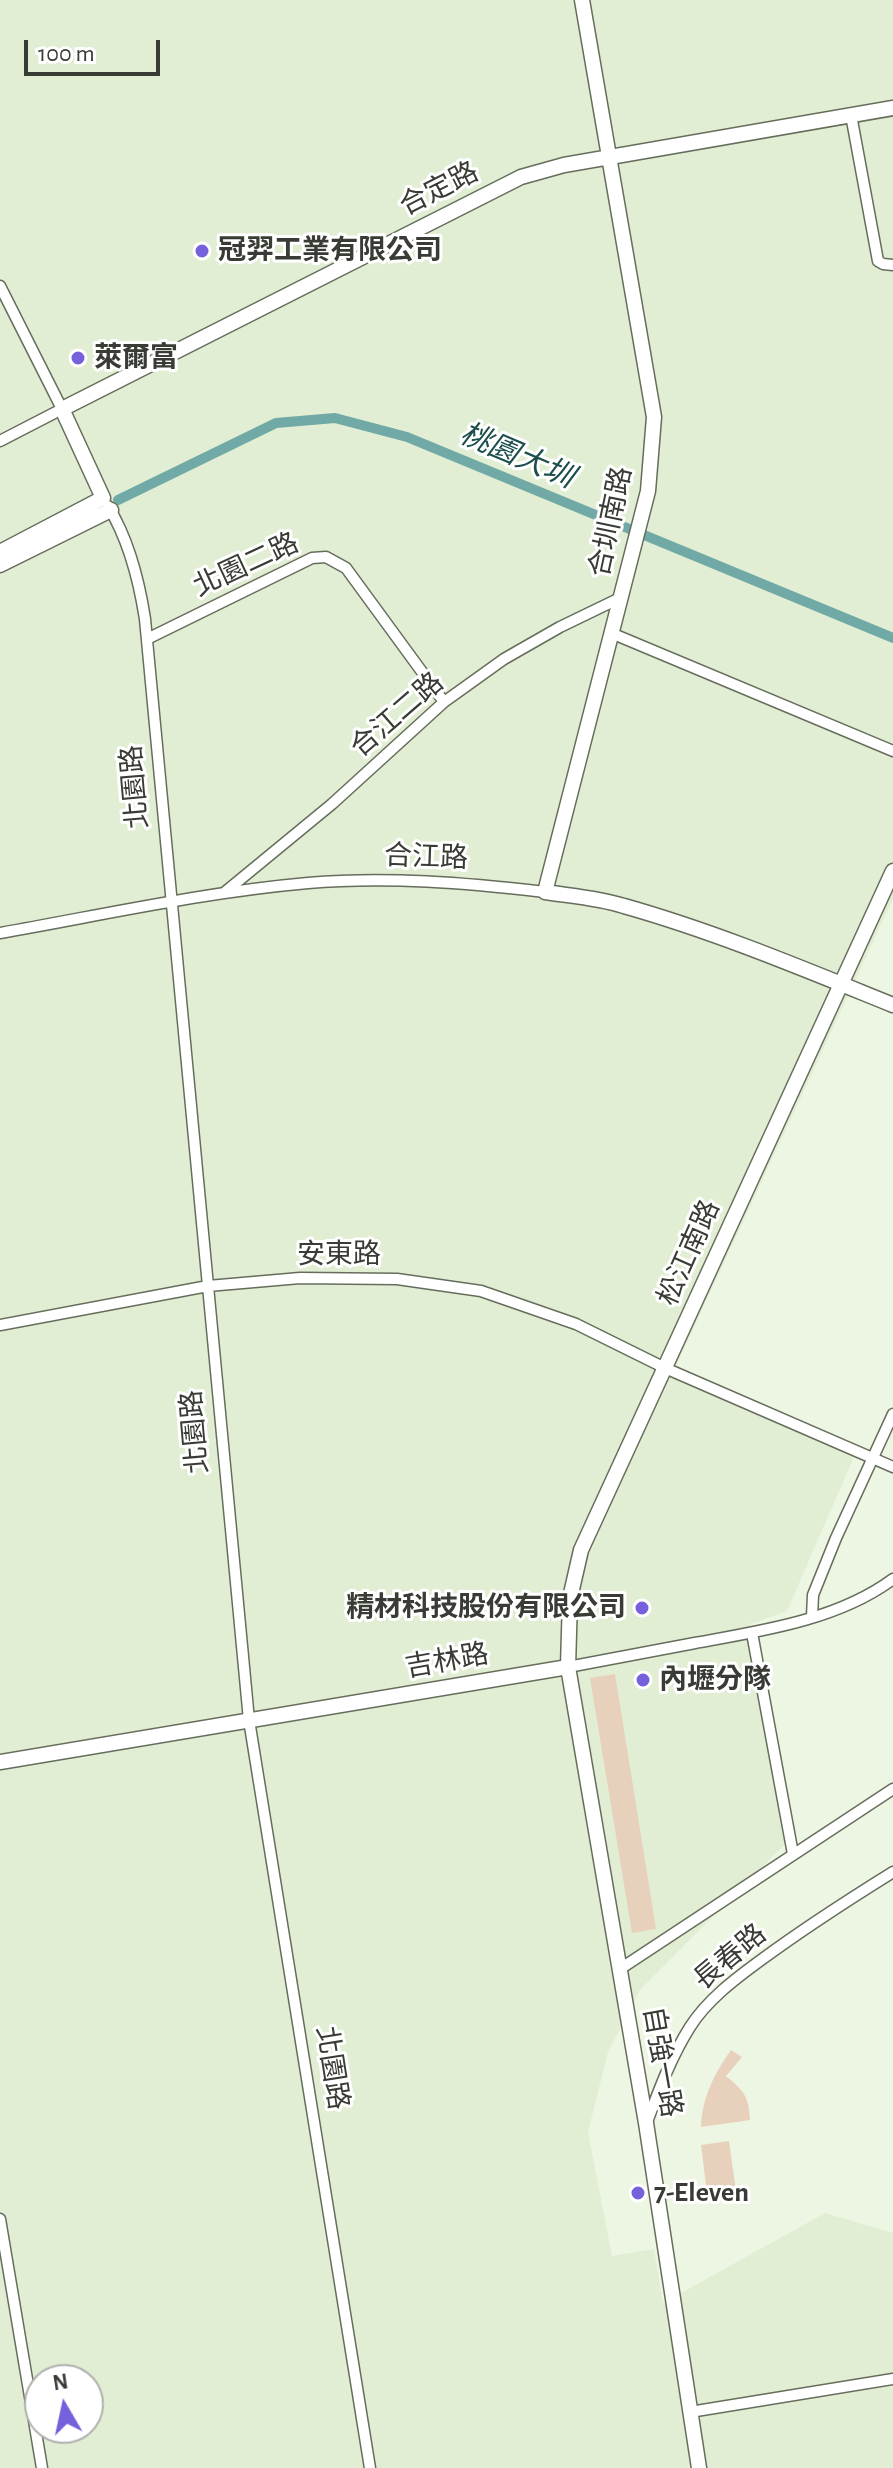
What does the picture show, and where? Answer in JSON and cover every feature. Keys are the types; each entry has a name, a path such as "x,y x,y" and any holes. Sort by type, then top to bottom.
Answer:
{"street":[{"name":"合圳南路","path":"545,892 648,491 654,417 582,0"},
{"name":"合定路","path":"0,441 521,177 564,165 893,108"},
{"path":"851,115 878,261 893,265"},
{"path":"0,286 62,409"},
{"name":"北園路","path":"62,409 131,557 140,587 173,903 249,1720 369,2464"},
{"path":"0,552 107,504"},
{"path":"0,565 107,504"},
{"name":"北園二路","path":"147,639 312,558 326,557 346,568 444,702"},
{"name":"合江二路","path":"224,894 332,804 444,702 504,659 620,598"},
{"path":"611,633 893,751"},
{"name":"松江南路","path":"568,1667 570,1598 581,1550 893,871"},
{"name":"合江路","path":"0,933 306,883 451,881 621,905 732,941 893,1005"},
{"name":"安東路","path":"0,1325 208,1286 300,1278 397,1279 481,1291 576,1324 665,1368 893,1467"},
{"path":"812,1617 813,1595 893,1414"},
{"name":"吉林路","path":"0,1762 568,1667 752,1633 812,1617 858,1599 893,1579"},
{"path":"752,1633 793,1854"},
{"name":"自強一路","path":"568,1667 646,2123 699,2468"},
{"path":"620,1969 893,1789"},
{"name":"長春路","path":"646,2123 690,2026 710,2003 736,1978 793,1936 893,1872"},
{"path":"0,2219 42,2468"},
{"path":"690,2412 893,2379"}],"shaded area":[{"path":"0,0 893,0 893,899 676,1366 857,1450 787,1611 751,1624 788,1841 640,1990 608,2052 588,2132 612,2256 654,2249 663,2303 825,2213 893,2233 893,2468 0,2468"},
{"path":"615,1674 656,1929 632,1933 590,1678"},
{"path":"731,2050 742,2057 726,2076 744,2095 750,2120 701,2127 710,2087"},
{"path":"729,2141 737,2198 708,2201 701,2145"}],"waterway":[{"name":"桃園大圳","path":"118,500 276,423 335,418 407,437 893,638"}],"place":[{"name":"冠羿工業有限公司","path":"202,251"},
{"name":"萊爾富","path":"78,358"},
{"name":"精材科技股份有限公司","path":"642,1608"},
{"name":"內壢分隊","path":"643,1680"},
{"name":"7-Eleven","path":"638,2193"}]}
